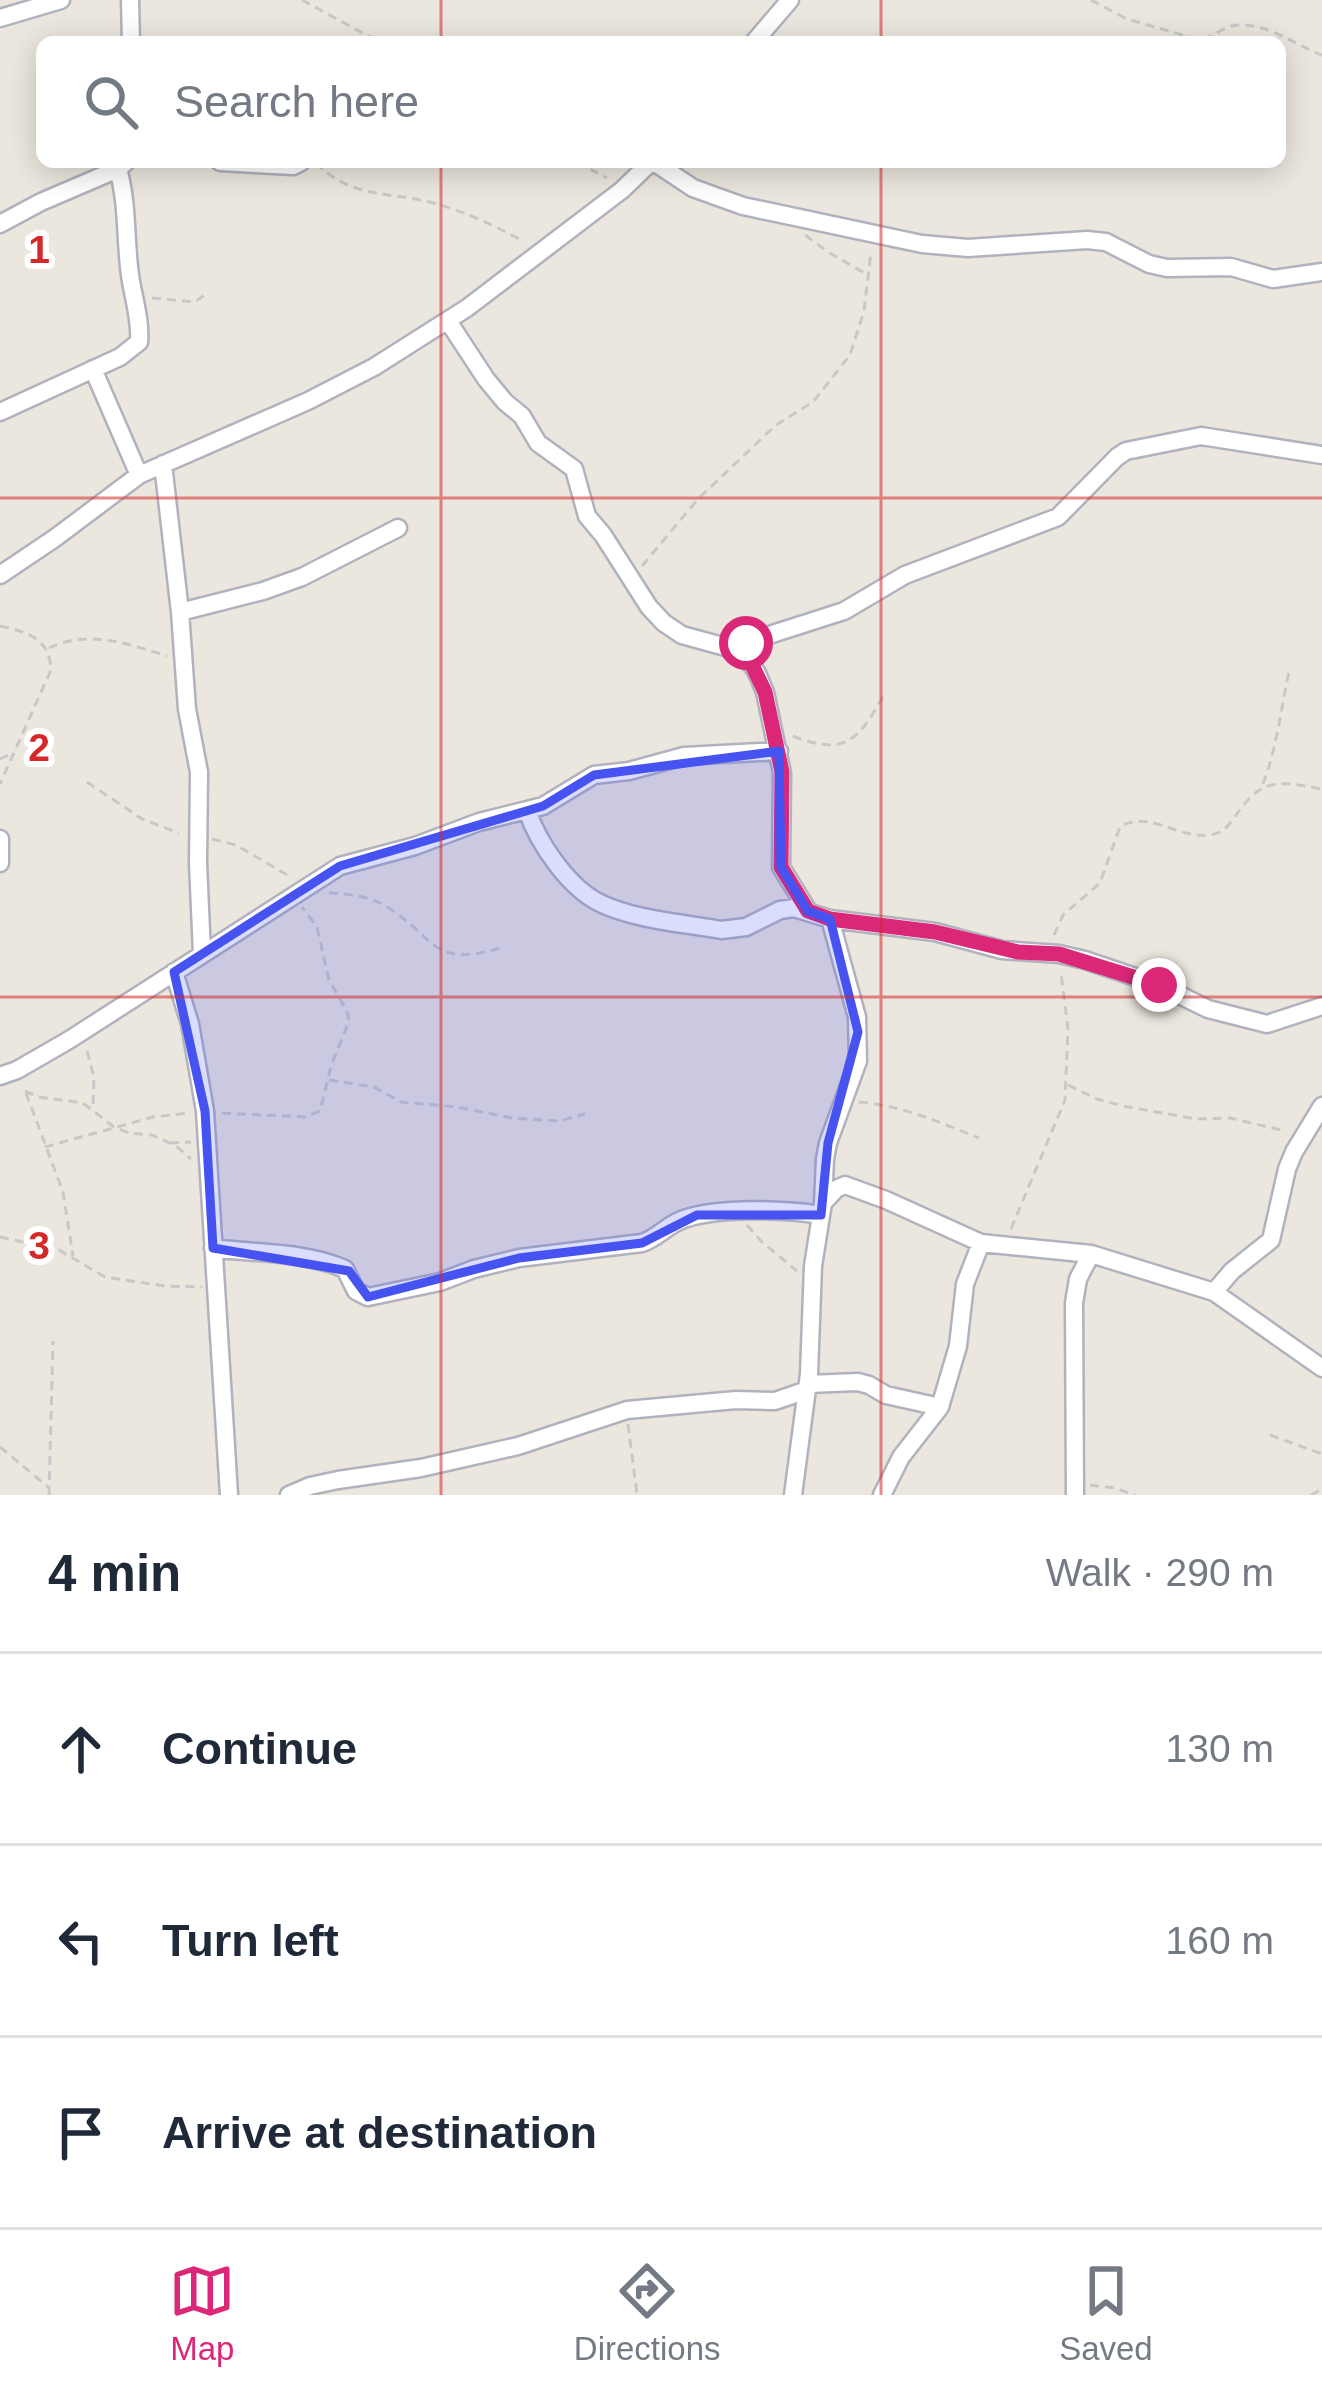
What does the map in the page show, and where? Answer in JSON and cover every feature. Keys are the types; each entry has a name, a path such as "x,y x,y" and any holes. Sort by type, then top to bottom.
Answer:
{"street":[{"path":"0,19 61,0"},
{"path":"130,0 131,36"},
{"path":"759,36 790,0"},
{"path":"0,224 115,168"},
{"path":"0,412 120,357 139,342 122,168"},
{"path":"1,572 56,538 139,475 374,367 543,253 646,168"},
{"path":"661,168 693,188 743,206 945,248 1087,240 1106,242 1167,268 1232,267 1273,279 1322,272"},
{"path":"448,320 486,379 522,416 538,443 574,469 587,516 664,623 682,634 733,650 758,673 778,751 781,867 808,911"},
{"path":"94,369 139,475"},
{"path":"733,650 844,611 905,575 1058,517 1126,451 1201,436 1322,455"},
{"path":"163,464 187,709 199,772 202,954"},
{"path":"180,612 302,577 398,528"},
{"path":"0,1076 80,1032 340,866 555,801 594,775 684,757 778,751"},
{"path":"527,810 534,832 563,872 595,901 620,911 721,930 746,928 787,908 830,919 921,929 1002,950 1053,954 1159,985 1193,1003 1252,1021 1275,1023 1322,1006"},
{"path":"0,839 0,863"},
{"path":"793,1495 828,1143 858,1061 851,993 830,919"},
{"path":"174,972 190,1024 205,1111 229,1495"},
{"path":"1214,1292 1271,1240 1287,1168 1322,1106"},
{"path":"822,1209 836,1189 845,1185 981,1244 1090,1254 1214,1292 1322,1368"},
{"path":"213,1248 326,1261 345,1269 356,1291 368,1297 519,1258 642,1243 678,1220 698,1215 822,1209"},
{"path":"882,1495 901,1457 940,1407 958,1346 964,1284 981,1244"},
{"path":"1074,1489 1074,1303 1090,1254"},
{"path":"290,1495 310,1486 518,1446 627,1410 776,1401 807,1387 858,1382 886,1395 940,1407"}],"path":[{"path":"302,0 368,36"},
{"path":"1091,0 1127,19 1186,36"},
{"path":"1209,36 1230,26 1258,27 1279,36"},
{"path":"1286,39 1322,55"},
{"path":"321,168 346,186 436,204 507,232 543,253"},
{"path":"589,168 622,190"},
{"path":"777,213 821,248 870,275"},
{"path":"630,580 698,500 776,425 813,402 850,355 864,311 873,232"},
{"path":"133,292 181,302 195,302 207,293"},
{"path":"0,626 19,630 47,648 51,670 0,784"},
{"path":"47,648 70,639 97,639 184,661"},
{"path":"1004,1247 1065,1100 1068,1028 1053,954 1063,915 1100,883 1126,822 1142,820 1186,834 1220,832 1229,825 1262,785 1277,741 1289,671"},
{"path":"774,729 820,745 847,743 867,724 884,695"},
{"path":"0,759 13,754"},
{"path":"87,782 142,819 173,832 236,845 303,892 351,895 382,904 451,955 500,948"},
{"path":"1262,785 1322,788"},
{"path":"45,1147 153,1117 205,1111 291,1118 320,1111 349,1016 329,980 303,892"},
{"path":"80,1032 94,1077 93,1109"},
{"path":"327,1080 374,1087 401,1102 512,1118 559,1121 585,1114"},
{"path":"1066,1084 1096,1099 1140,1110 1196,1120 1230,1118 1306,1135"},
{"path":"73,1257 63,1192 26,1091 83,1103 114,1127 169,1143 209,1174"},
{"path":"845,1101 887,1106 980,1138"},
{"path":"169,1143 197,1142"},
{"path":"736,1212 762,1242 812,1284"},
{"path":"0,1238 46,1246 105,1276 136,1283 216,1285"},
{"path":"49,1492 52,1341"},
{"path":"627,1410 637,1495"},
{"path":"1270,1435 1322,1454"},
{"path":"0,1447 49,1492"},
{"path":"1074,1489 1114,1488 1135,1495"},
{"path":"1311,1495 1322,1489"}],"highlighted area":[{"path":"779,751 781,867 808,911 830,919 858,1032 828,1143 821,1215 697,1215 642,1243 519,1258 368,1297 349,1271 213,1248 205,1111 174,972 340,866 543,806 594,775"}],"route":[{"path":"746,643 733,650 758,673 782,772 779,859 808,911 830,919 935,932 1002,950 1059,954 1159,985"}]}
